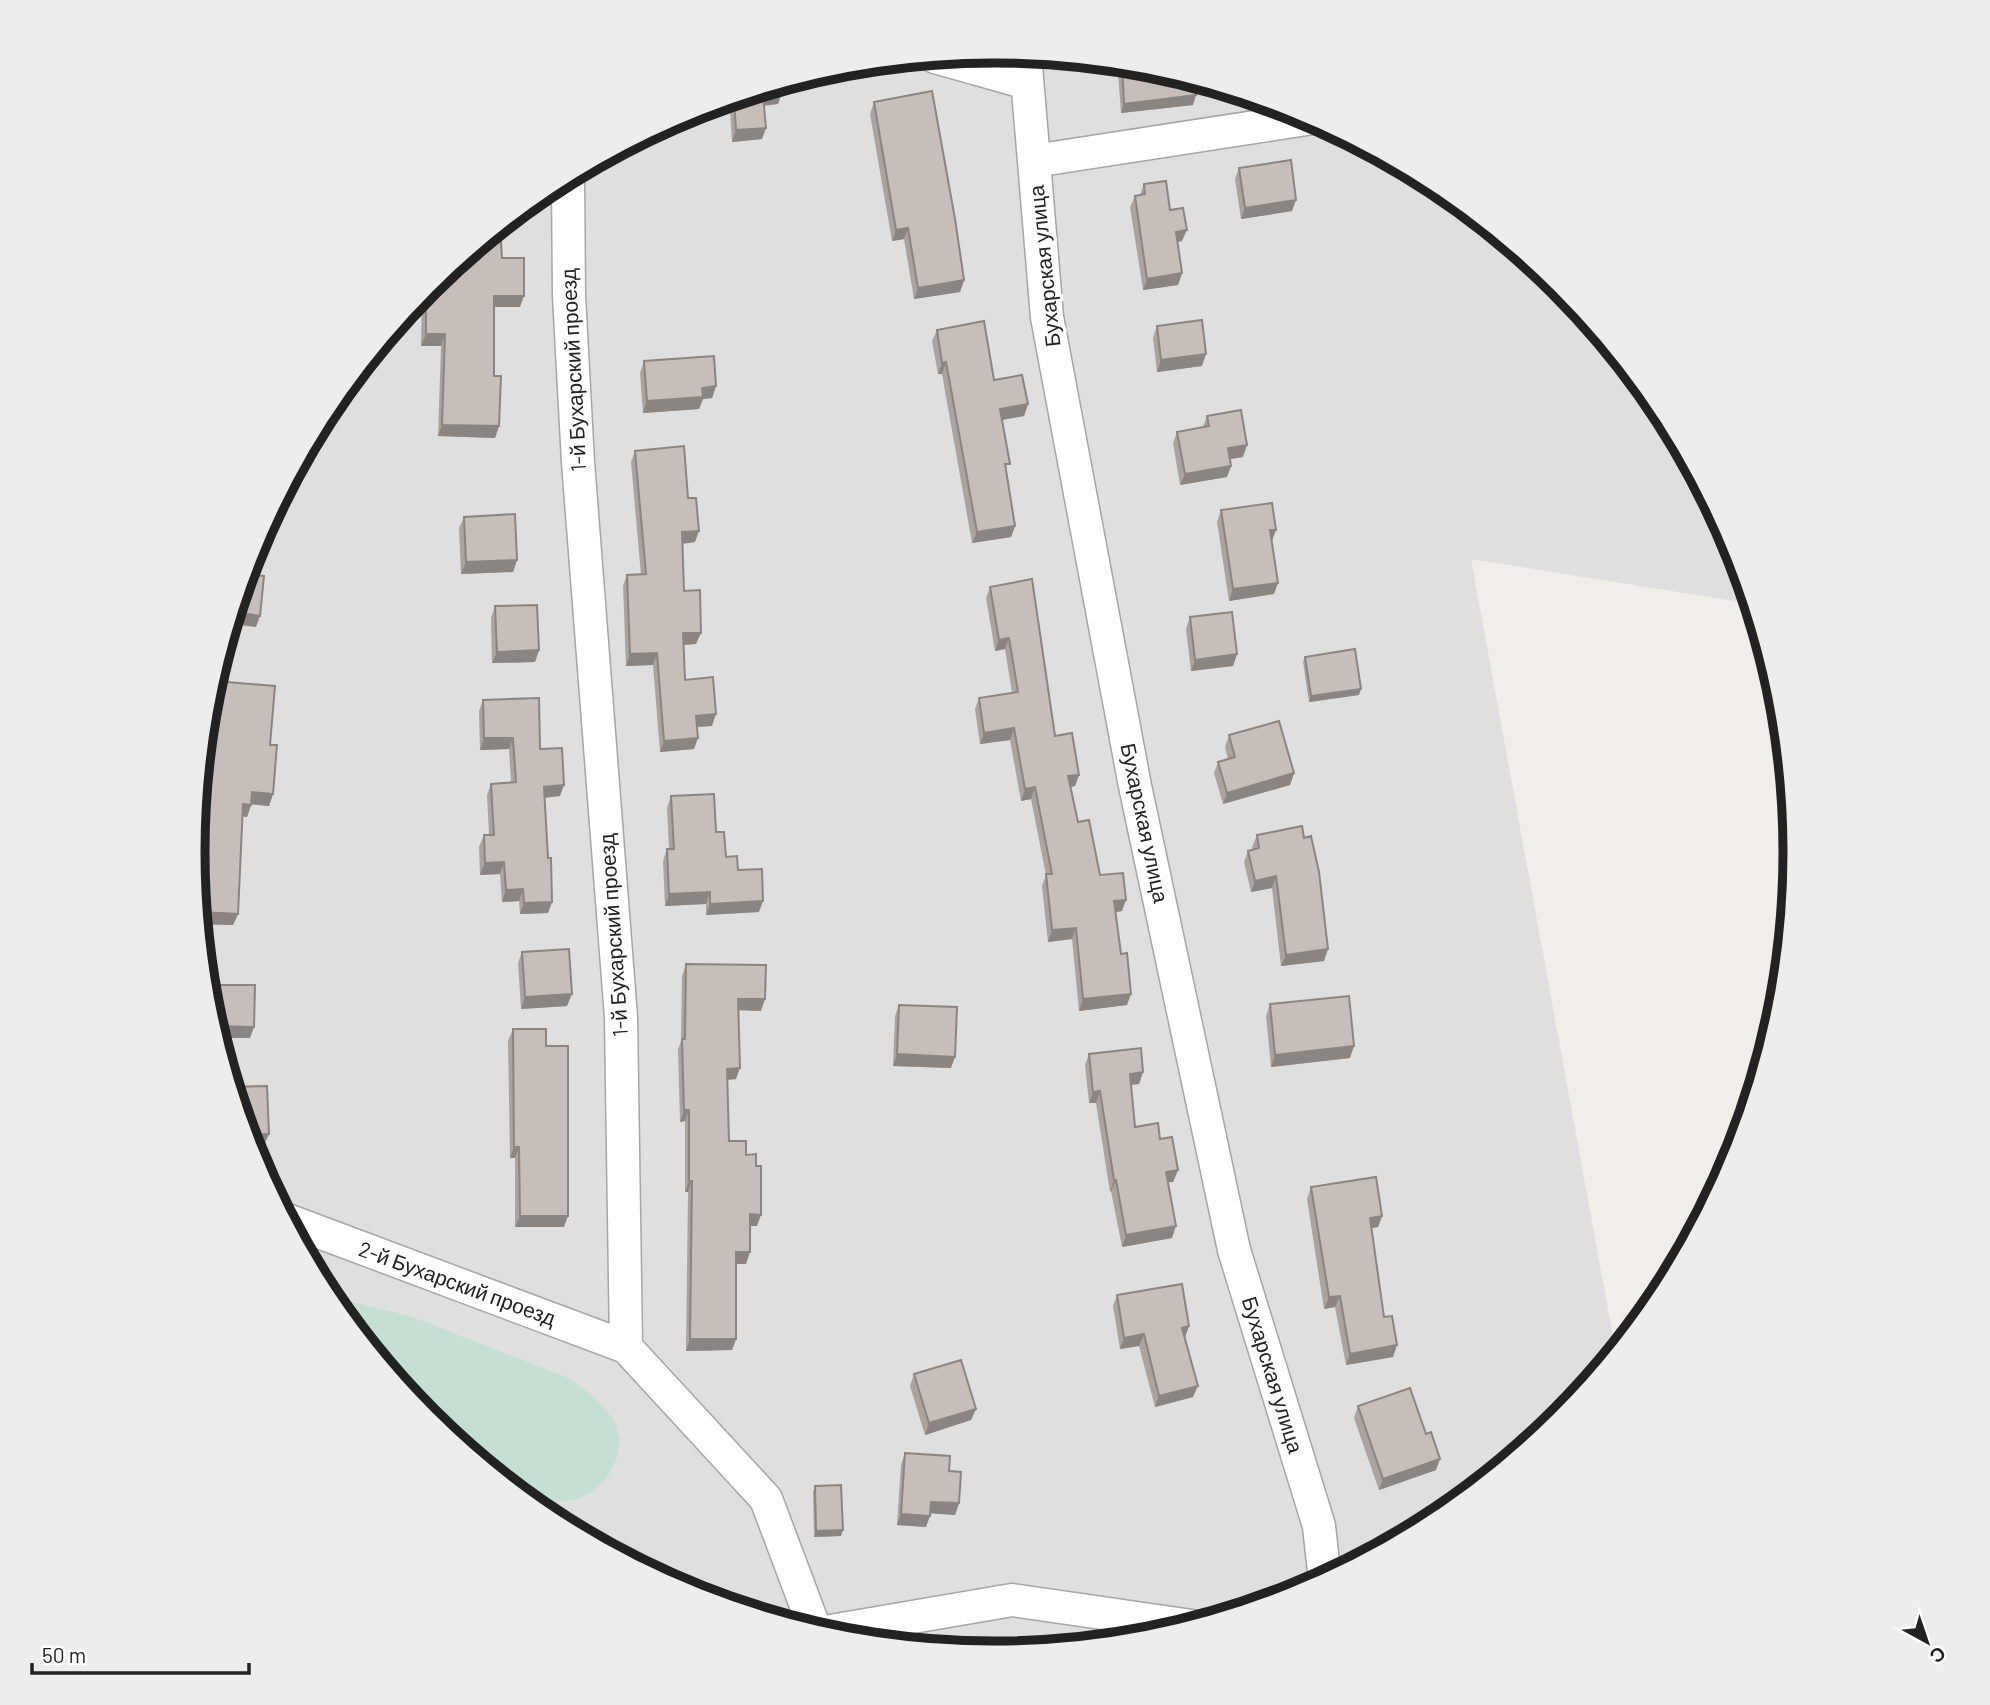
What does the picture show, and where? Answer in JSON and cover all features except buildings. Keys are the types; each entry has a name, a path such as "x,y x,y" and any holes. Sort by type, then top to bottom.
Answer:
{"street":[{"path":"987,63 1026,68"},
{"name":"Бухарская улица","path":"1026,68 1047,317 1135,786 1234,1250 1319,1526 1324,1570"},
{"path":"1034,161 1292,121"},
{"name":"1-й Бухарский проезд","path":"568,189 569,296 576,423 621,1017 626,1347"},
{"name":"2-й Бухарский проезд","path":"299,1224 626,1347"},
{"path":"626,1347 766,1499 813,1620"},
{"path":"847,1628 1012,1600 1168,1622"}],"shaded area":[{"path":"995,63 1047,65 1149,78 1249,105 1344,144 1434,196 1476,226 1516,259 1589,332 1651,414 1679,458 1703,503 1744,603 1471,559 1614,1342 1589,1373 1516,1446 1434,1509 1390,1536 1344,1561 1249,1600 1149,1627 1098,1635 995,1642 943,1640 841,1627 791,1615 741,1600 646,1561 556,1509 514,1479 474,1446 401,1373 339,1291 311,1247 287,1202 247,1106 232,1057 212,956 205,852 207,801 212,749 232,648 247,599 287,503 311,458 369,372 401,332 474,259 556,196 600,169 693,123 791,90 892,70"}],"green space":[{"path":"346,1301 410,1316 571,1379 593,1396 614,1420 620,1439 617,1458 607,1477 596,1489 579,1499 557,1502 543,1500 514,1479 437,1411 401,1373"}]}
